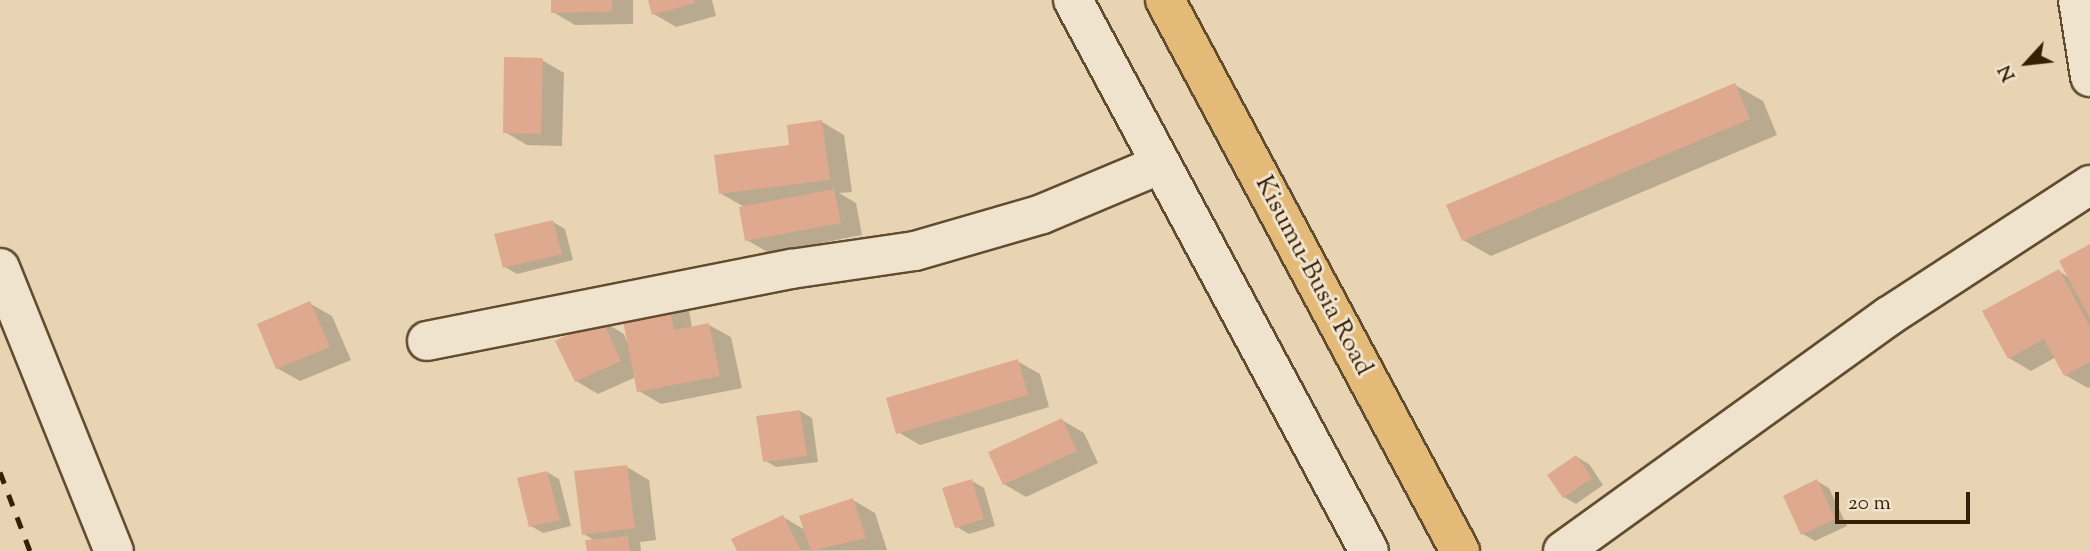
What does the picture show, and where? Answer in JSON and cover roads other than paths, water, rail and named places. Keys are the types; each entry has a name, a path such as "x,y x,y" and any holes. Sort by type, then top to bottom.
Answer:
{"highway":[{"name":"Kisumu-Busia Road","path":"1165,0 1460,551"}],"street":[{"path":"1073,0 1369,551"},
{"path":"2078,0 2090,77"},
{"path":"427,341 791,269 915,251 1042,214 1161,164"},
{"path":"1563,551 1889,316 2090,185"},
{"path":"0,268 114,551"}],"railway":[{"path":"0,472 30,551"}]}
